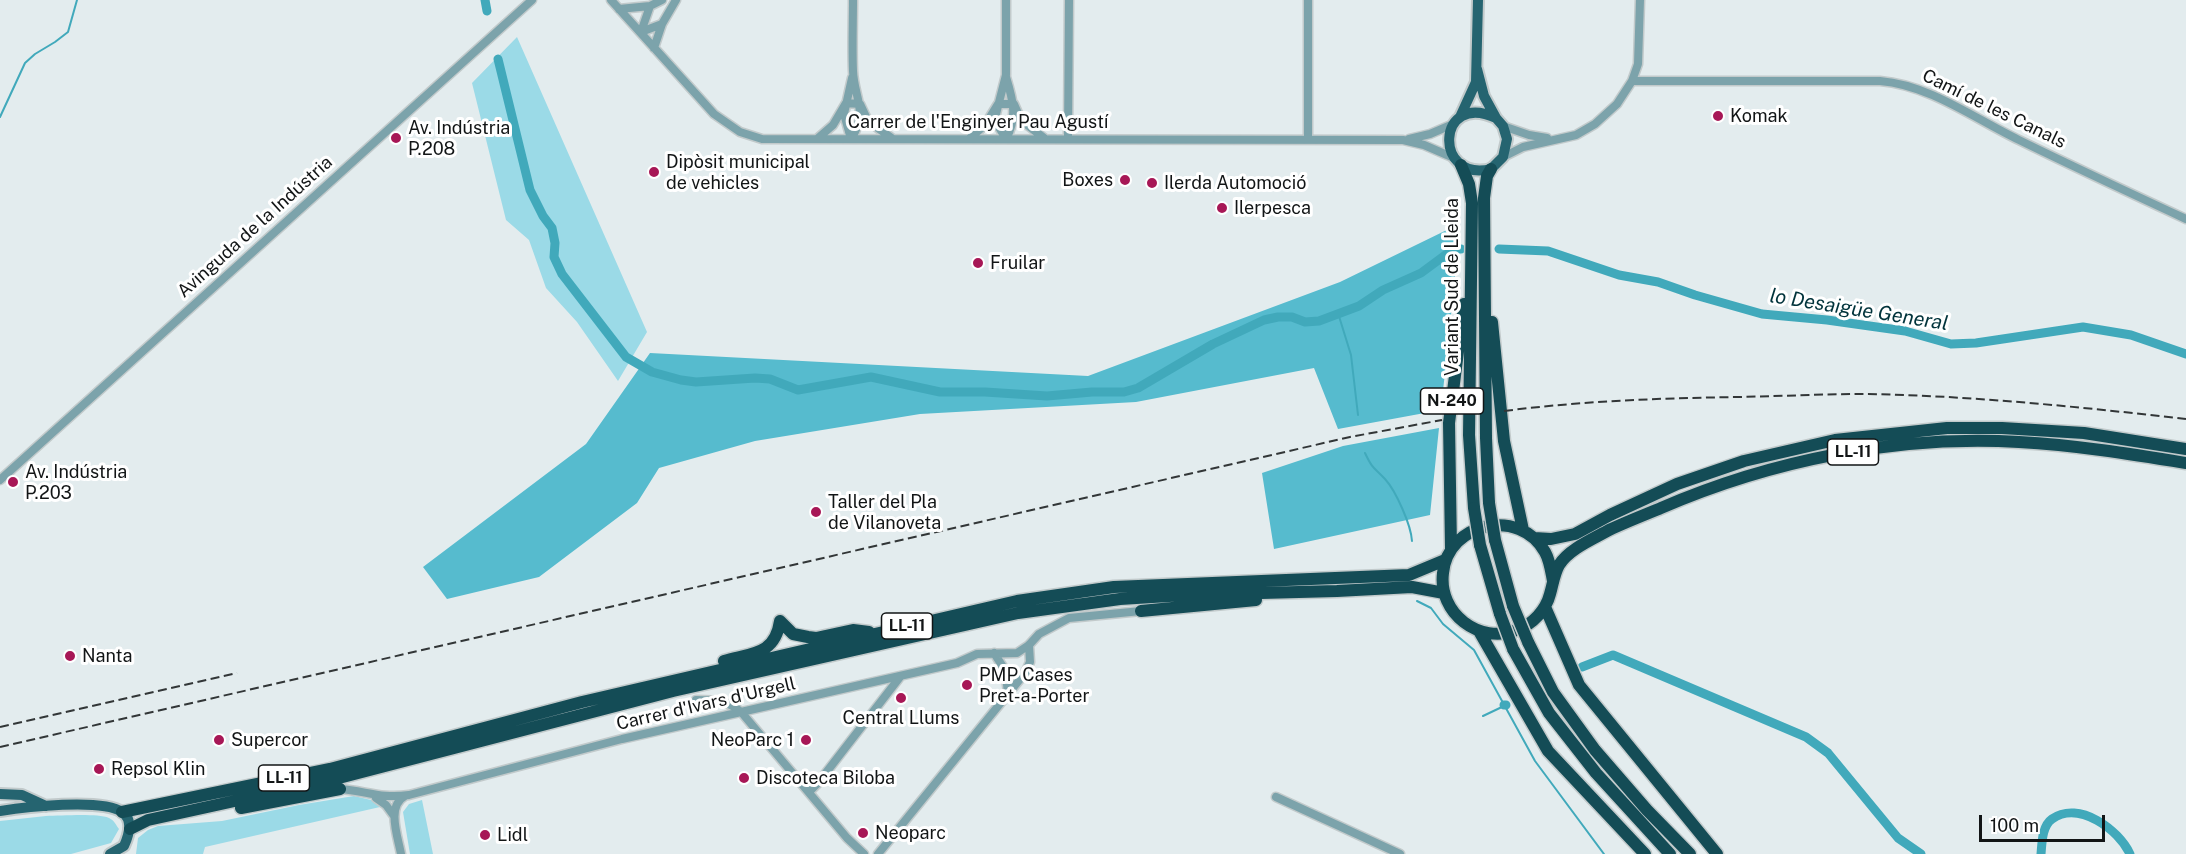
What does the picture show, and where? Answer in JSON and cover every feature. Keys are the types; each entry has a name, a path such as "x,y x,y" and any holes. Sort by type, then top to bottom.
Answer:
{"highway":[{"name":"Variant Sud de Lleida","path":"1457,161 1471,192 1469,435 1474,508 1480,545 1500,614 1513,649 1550,713 1596,773 1670,854"},
{"name":"Variant Sud de Lleida","path":"1491,169 1485,187 1486,422 1489,503 1495,540 1513,606 1553,692 1596,750 1647,810 1690,854"},
{"name":"N-240","path":"1451,549 1449,423 1472,255"},
{"name":"N-240","path":"1485,255 1503,441 1523,530"},
{"name":"LL-11","path":"1534,538 1551,539 1575,534 1677,484 1744,461 1835,440 1947,428 2002,428 2084,433 2186,449"},
{"name":"LL-11","path":"1552,581 1559,564 1570,553 1611,529 1683,498 1750,474 1824,456 1899,445 2017,442 2071,446 2186,463"},
{"name":"LL-11","path":"130,829 148,820 335,779 673,691 1018,613 1120,599 1257,592 1412,587 1444,593 1442,582 1445,560 1451,549 1465,534 1484,526 1504,524 1523,530 1544,550 1551,565 1552,581 1545,606 1528,625 1517,630 1492,634 1479,631"},
{"name":"LL-11","path":"122,812 330,769 582,702 1017,601 1114,587 1409,575 1445,560"},
{"path":"1141,611 1337,591"},
{"path":"1444,593 1449,606 1457,616 1467,625 1479,631 1548,751 1644,854"},
{"path":"1545,606 1579,685 1717,854"},
{"path":"707,673 720,662 766,649 776,640 780,621 793,634 808,638 853,630 879,633"},
{"path":"168,816 229,810 340,789"}],"main road":[{"path":"1477,69 1484,96 1500,122 1507,139 1503,157 1491,169 1474,171 1457,161 1449,145 1451,125 1460,117 1472,93 1477,69 1478,0"},
{"path":"1460,117 1476,112 1500,122"},
{"path":"0,794 22,795 47,806"},
{"name":"LL-11","path":"0,811 47,806 93,806 108,807 122,812"},
{"path":"110,854 125,850 130,829 122,812"}],"street":[{"name":"Avinguda de la Indústria","path":"0,480 532,0"},
{"name":"Carrer de l'Enginyer Pau Agustí","path":"611,0 714,114 740,132 762,139 1403,140 1424,145 1457,161"},
{"path":"619,9 650,6 662,0"},
{"path":"654,48 662,24 676,0"},
{"path":"853,0 853,74 860,104 868,121 893,140"},
{"path":"1006,0 1006,75 996,119 1006,139"},
{"path":"1068,138 1069,0"},
{"path":"1308,0 1308,139"},
{"path":"1503,157 1523,147 1576,135 1602,118 1623,97 1638,64 1640,0"},
{"path":"640,32 650,6"},
{"path":"640,32 662,24"},
{"path":"852,139 844,120 853,74"},
{"path":"1006,75 1021,120 1045,138"},
{"name":"Camí de les Canals","path":"1632,81 1853,81 1903,84 1921,90 2020,141 2186,219"},
{"path":"817,139 833,125 846,103"},
{"path":"846,103 860,104"},
{"path":"852,139 859,123 860,104"},
{"path":"998,104 1014,104"},
{"path":"969,139 985,125 998,104"},
{"path":"1006,139 1013,122 1014,104"},
{"path":"1500,122 1529,135 1559,139"},
{"name":"Carrer de l'Enginyer Pau Agustí","path":"1403,140 1430,134 1451,125"},
{"name":"Carrer d'Ivars d'Urgell","path":"340,789 361,791 386,798 408,795 622,739 957,663 977,654 1017,652 1029,645 1039,634 1069,618 1141,611"},
{"path":"878,854 1029,668 1031,656 1029,645"},
{"path":"994,654 1005,670 1008,692"},
{"path":"809,792 900,677"},
{"path":"696,700 719,700 742,713 847,838 864,854"},
{"path":"371,795 386,805 394,816 401,854"},
{"path":"394,816 399,801 408,795"},
{"path":"1276,797 1398,854"}],"shaded area":[{"path":"517,37 647,332 618,381 577,322 546,288 529,240 506,220 472,83"},
{"path":"1455,226 1456,267 1441,410 1338,429 1314,368 1136,402 920,414 755,441 659,468 637,503 539,577 447,599 423,567 586,444 650,353 1088,376 1340,282"},
{"path":"1439,428 1430,515 1274,549 1262,473 1343,446"},
{"path":"354,796 371,800 380,807 205,847 203,854 136,854 138,838 158,826 222,821"},
{"path":"422,800 433,854 410,854 403,812 409,804"},
{"path":"46,816 103,816 112,820 119,829 111,843 71,854 0,854 0,821"}],"waterway":[{"path":"0,117 25,63 68,32 77,0"},
{"path":"485,0 487,11"},
{"path":"498,59 530,190 552,228 555,243 554,257 562,274 626,357 652,372 681,380 696,382 770,379 798,390 871,377 940,392 1047,396 1124,392 1138,388 1213,344 1264,320 1292,317 1305,322 1319,321 1359,306 1383,290 1421,273 1456,249 1461,249"},
{"name":"lo Desaigüe General","path":"1499,249 1548,251 1619,275 1658,282 1762,314 1905,331 1951,344 1976,343 2083,327 2131,335 2186,354"},
{"path":"1338,313 1351,355 1358,415"},
{"path":"1365,453 1372,466 1389,484 1398,500 1409,526 1412,541"},
{"path":"1417,601 1431,608 1443,624 1474,650 1535,761 1604,854"},
{"path":"1582,667 1613,655 1806,737 1828,753 1898,838 1921,854"},
{"path":"1483,716 1504,706"},
{"path":"2041,854 2043,835 2049,822 2063,814 2074,813 2086,815 2108,827 2125,845 2130,854"}],"railway":[{"path":"1504,411 1651,399 1868,394 2067,406 2186,419"},
{"path":"0,747 1350,437 1442,420"},
{"path":"0,727 237,673"}],"place":[{"name":"Komak","path":"1718,116"},
{"name":"Av. Indústria P.208","path":"396,138"},
{"name":"Dipòsit municipal de vehicles","path":"654,172"},
{"name":"Boxes","path":"1125,180"},
{"name":"Ilerda Automoció","path":"1152,183"},
{"name":"Ilerpesca","path":"1222,208"},
{"name":"Fruilar","path":"978,263"},
{"name":"Av. Indústria P.203","path":"13,482"},
{"name":"Taller del Pla de Vilanoveta","path":"816,512"},
{"name":"Nanta","path":"70,656"},
{"name":"PMP Cases Pret-a-Porter","path":"967,685"},
{"name":"Central Llums","path":"901,698"},
{"name":"Supercor","path":"219,740"},
{"name":"NeoParc 1","path":"806,740"},
{"name":"Repsol Klin","path":"99,769"},
{"name":"Discoteca Biloba","path":"744,778"},
{"name":"Neoparc","path":"863,833"},
{"name":"Lidl","path":"485,835"}]}
